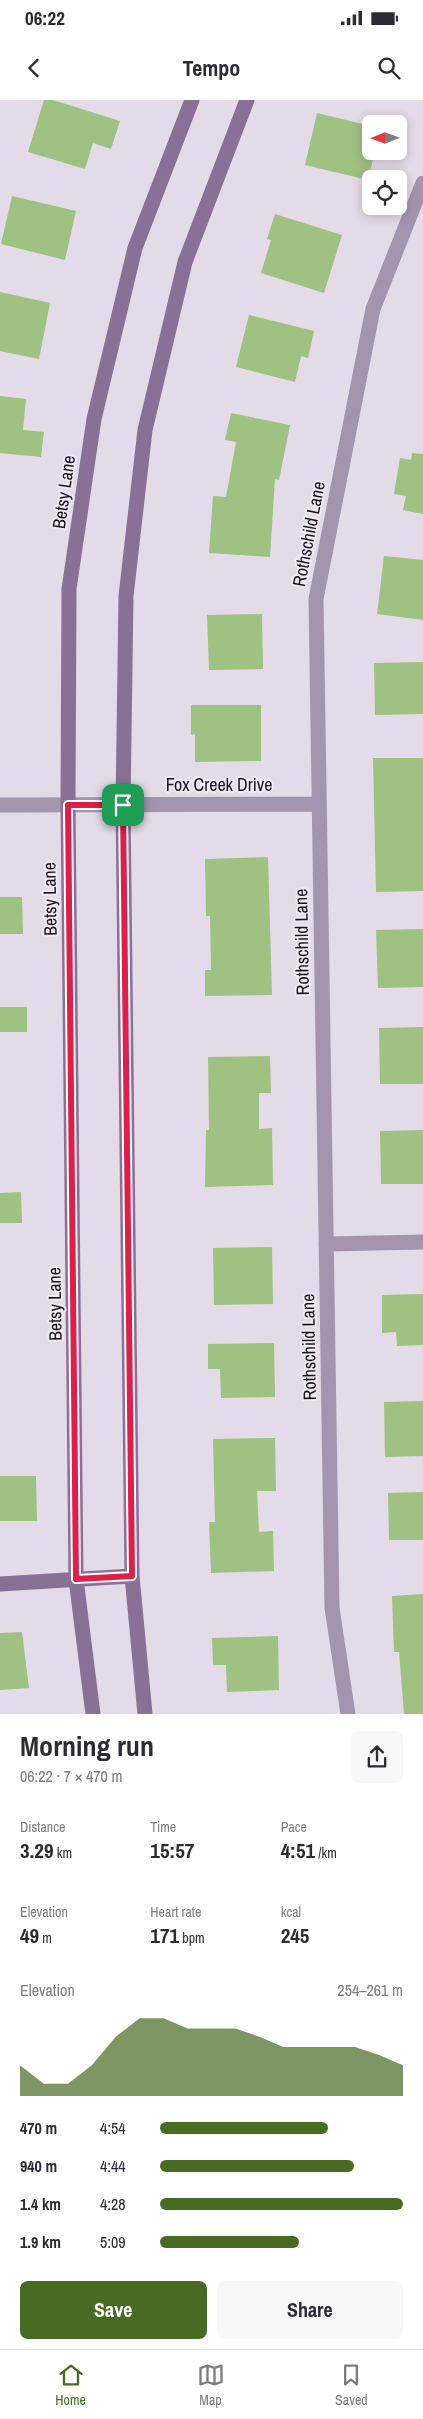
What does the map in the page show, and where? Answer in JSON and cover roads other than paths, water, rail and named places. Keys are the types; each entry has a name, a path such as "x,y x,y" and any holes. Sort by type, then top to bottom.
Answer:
{"main road":[{"name":"Betsy Lane","path":"93,1714 76,1579 68,805 69,589 94,419 135,248 192,100"},
{"path":"145,1714 132,1576 123,805 126,596 145,430 185,262 247,100"},
{"path":"0,1584 132,1576"}],"street":[{"name":"Rothschild Lane","path":"348,1714 332,1608 316,599 373,309 423,184"},
{"name":"Fox Creek Drive","path":"0,805 319,804"},
{"path":"326,1244 423,1242"}]}
